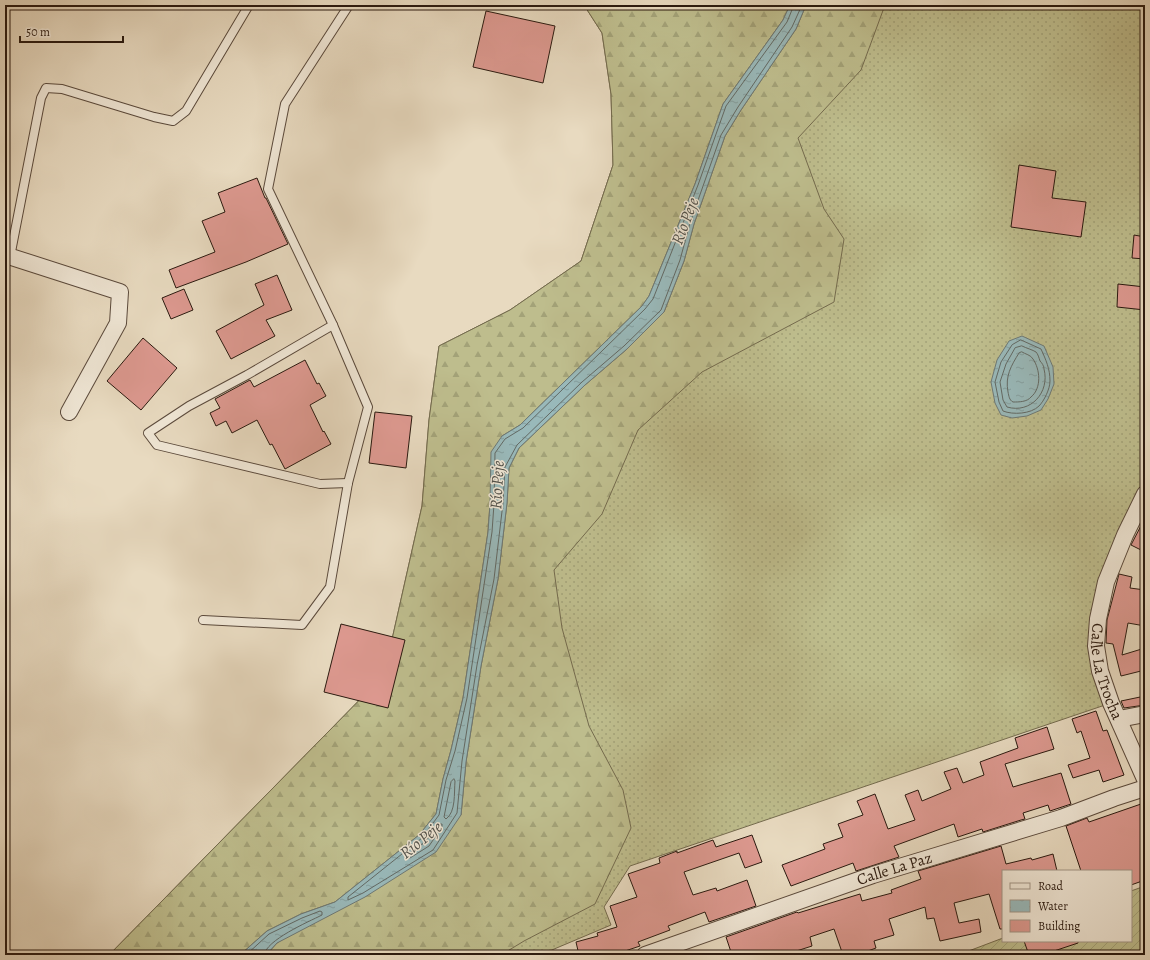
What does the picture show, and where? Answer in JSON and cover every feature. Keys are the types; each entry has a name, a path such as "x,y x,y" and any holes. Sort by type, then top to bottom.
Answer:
{"street":[{"path":"7,256 120,292 118,323 69,412"},
{"name":"Calle La Trocha","path":"1145,494 1106,582 1098,619 1096,646 1100,671 1111,703 1145,780"},
{"path":"1119,719 1145,714"},
{"name":"Calle La Paz","path":"645,955 873,875 1061,818 1145,788"}],"lane":[{"path":"7,256 41,98 46,88 62,89 154,117 173,121 186,110 249,5"},
{"path":"203,620 302,625 330,587 348,483 368,407 333,325 268,189 286,104 349,5"},
{"path":"333,325 247,375 189,406 148,433 157,445 320,484 348,483"}],"green space":[{"path":"584,5 1145,5 1145,494 1098,619 1111,703 630,866 604,907 611,925 540,955 109,955 384,675 422,506 429,420 439,346 510,310 581,261 613,165 611,94 602,33"},
{"path":"584,5 689,5 692,8 699,5 790,5 783,20 723,104 695,184 649,296 642,306 520,425 502,436 490,504 488,532 463,698 436,814 419,835 335,902 301,914 267,931 240,955 109,955 384,675 422,506 429,420 439,346 510,310 581,261 613,165 611,94 602,33"},
{"path":"806,5 885,5 861,70 798,138 824,209 844,239 834,302 702,372 638,430 602,514 554,570 562,628 589,726 623,790 631,828 595,904 524,941 501,955 266,955 277,943 461,815 466,762 481,666 498,579 507,503 509,468 519,448 585,385 627,349 664,312 684,261 694,224 725,136 796,29"},
{"path":"1145,886 1145,955 958,955 1002,938 1002,942 1132,942 1132,891"}],"water":[{"name":"Río Peje","path":"790,5 806,5 796,29 725,136 694,224 684,261 664,312 627,349 585,385 519,448 509,468 507,503 498,579 481,666 466,762 461,815 436,852 365,897 277,943 266,955 240,955 267,931 301,914 335,902 419,835 436,814 463,698 488,532 491,452 502,436 520,425 642,306 649,296 695,184 723,104 783,20"},
{"path":"1022,336 1044,346 1053,367 1054,384 1048,399 1041,410 1027,416 1012,418 1001,415 995,403 991,382 997,360 1009,341"}],"building":[{"path":"486,11 555,26 543,83 473,67"},
{"path":"1019,165 1056,171 1052,198 1086,202 1081,237 1011,227"},
{"path":"257,178 265,198 288,244 246,262 176,288 169,270 215,252 202,221 225,212 218,193"},
{"path":"1134,235 1145,237 1145,259 1132,258"},
{"path":"277,275 292,310 266,320 275,336 231,359 216,331 264,305 255,284"},
{"path":"1118,284 1145,287 1145,310 1117,307"},
{"path":"184,289 193,310 171,319 162,298"},
{"path":"143,338 177,368 141,410 107,381"},
{"path":"305,360 317,384 319,383 326,396 310,405 323,432 324,431 331,444 285,469 257,420 232,433 226,421 216,426 210,413 220,408 215,399 250,380 254,387"},
{"path":"375,412 412,416 406,468 369,463"},
{"path":"1145,518 1145,552 1131,545"},
{"path":"1119,574 1132,577 1130,588 1145,590 1145,626 1128,623 1122,655 1145,648 1145,670 1121,676 1113,644 1106,643 1107,620"},
{"path":"341,624 405,640 388,708 324,692"},
{"path":"1145,696 1145,705 1124,708 1121,701"},
{"path":"1096,711 1103,731 1107,730 1124,775 1103,782 1099,770 1073,778 1068,765 1090,758 1081,731 1077,733 1072,719"},
{"path":"1047,727 1054,749 1005,764 1013,787 1061,773 1071,804 1050,811 1048,805 1023,813 1025,819 983,832 982,829 958,837 954,824 894,846 899,857 856,871 853,863 791,886 782,865 825,849 823,844 843,837 838,824 863,815 857,801 875,794 888,829 915,820 905,795 918,790 922,801 951,789 944,772 957,768 963,783 984,775 980,762 1018,748 1015,738"},
{"path":"1141,804 1145,815 1145,880 1132,885 1132,870 1081,870 1066,826 1087,818 1089,822"},
{"path":"752,835 762,862 745,868 739,853 684,872 693,895 716,888 717,891 747,880 756,906 709,922 705,912 668,926 670,930 638,942 640,946 613,955 579,955 576,942 598,936 597,933 617,927 610,906 637,897 628,874 660,863 659,858 677,851 677,853 713,840 716,847"},
{"path":"1001,846 1006,864 1031,858 1032,860 1053,854 1057,870 1002,870 1002,929 1000,929 989,894 954,903 959,923 979,919 981,932 940,941 934,918 927,919 925,907 889,919 894,935 874,941 876,948 857,955 843,955 834,929 810,937 812,946 784,955 732,955 726,937 797,912 798,913 860,894 862,901 892,893 891,890 921,879 918,871"},
{"path":"1024,942 1078,942 1042,955 1029,955"}]}
